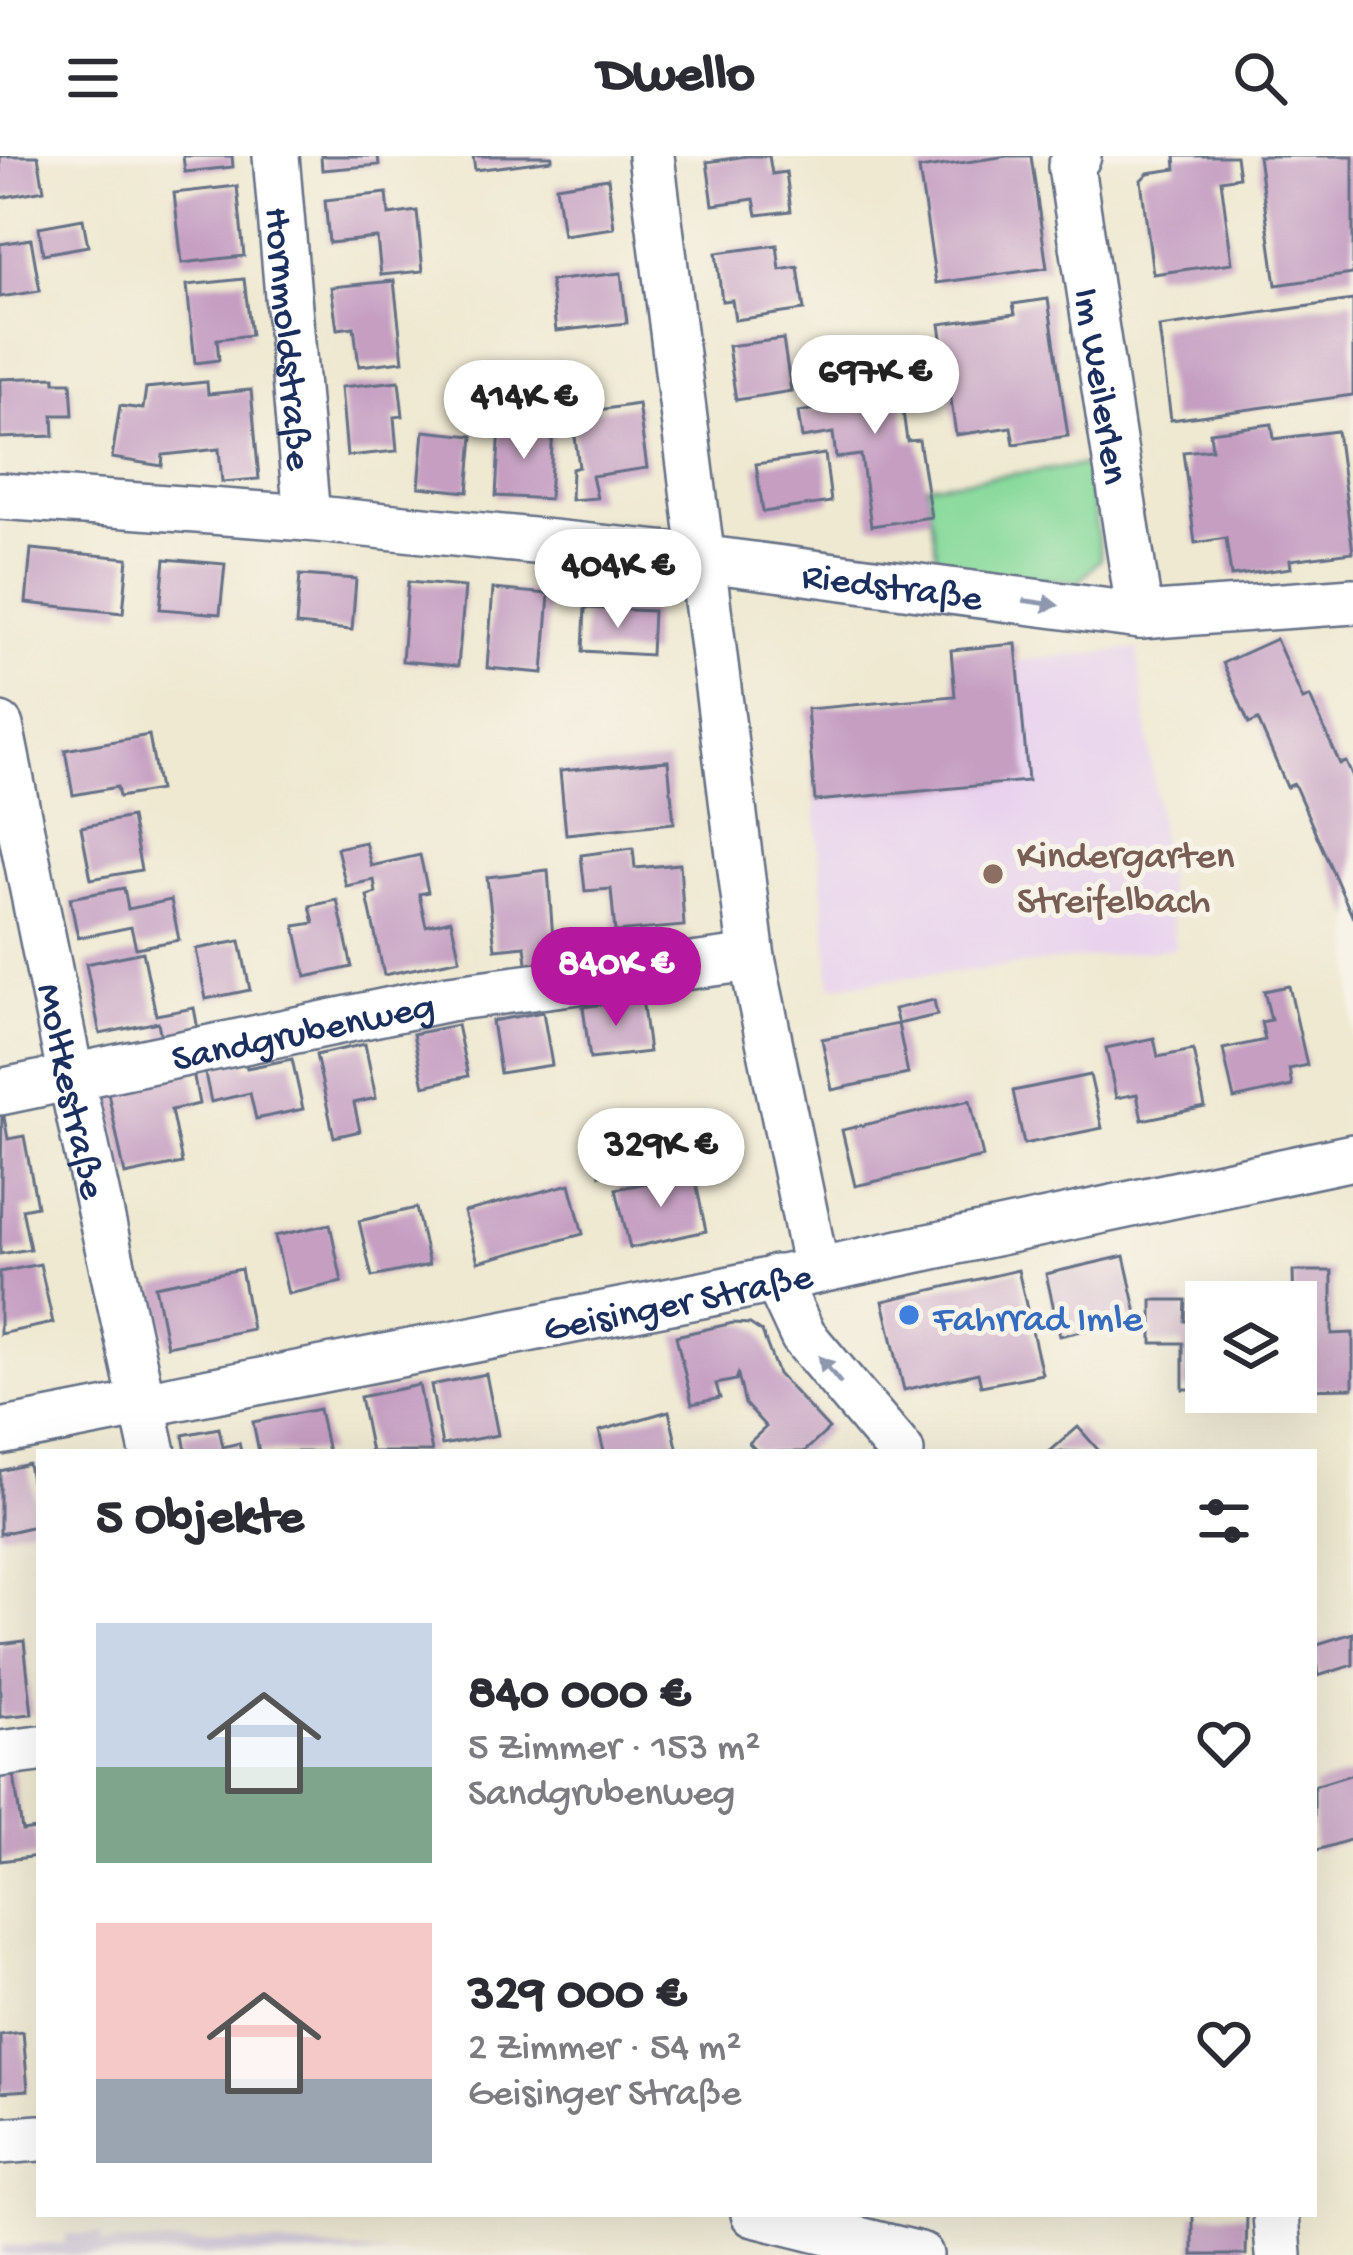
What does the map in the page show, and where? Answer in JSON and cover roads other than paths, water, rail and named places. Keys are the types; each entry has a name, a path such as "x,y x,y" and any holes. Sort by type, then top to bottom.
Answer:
{"street":[{"name":"Hornmoldstraße","path":"276,156 307,518"},
{"path":"651,156 699,558 803,1336 898,1449"},
{"name":"Im Weilerlen","path":"1078,156 1071,167 1140,616"},
{"name":"Riedstraße","path":"0,496 307,518 699,558 1140,616 1353,601"},
{"name":"Moltkestraße","path":"0,726 152,1449"},
{"name":"Sandgrubenweg","path":"0,1092 449,998 752,958"},
{"name":"Geisinger Straße","path":"0,1432 796,1274 1353,1157"},
{"path":"0,1754 36,1749"},
{"path":"0,2141 36,2138"},
{"path":"766,2217 920,2255"},
{"path":"1276,2217 1279,2255"}],"place":[{"name":"Kindergarten Streifelbach","path":"993,874"},
{"name":"Fahrrad Imle","path":"909,1315"}]}
